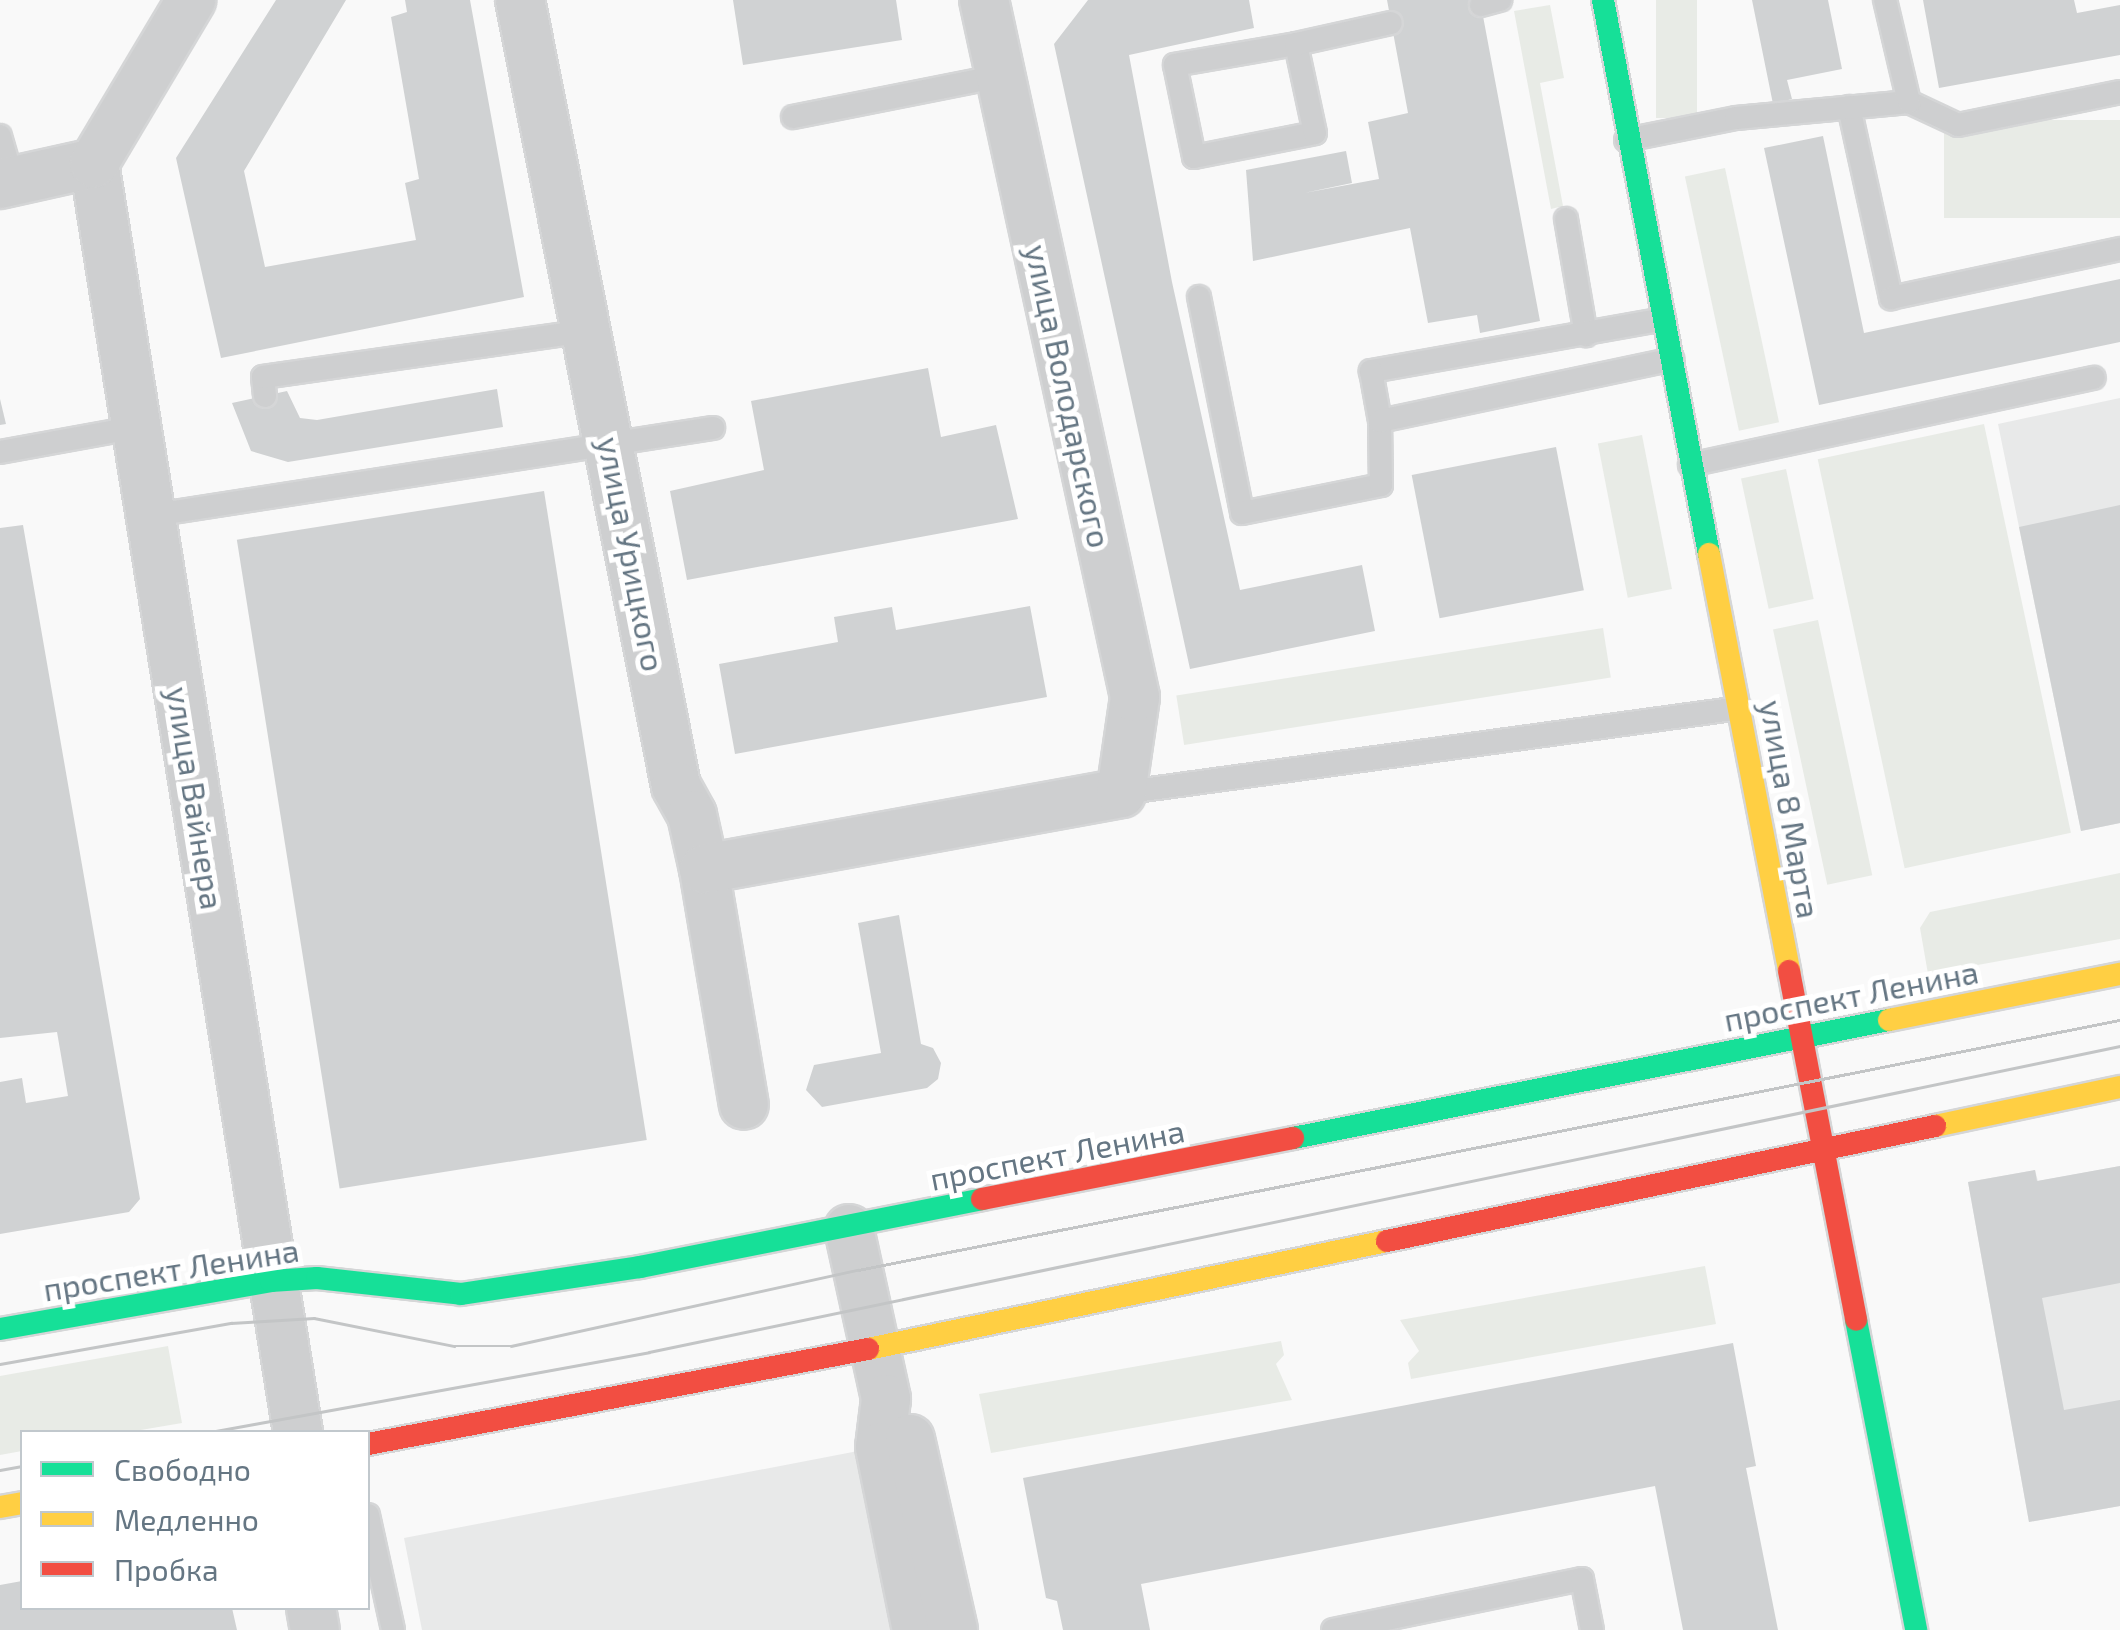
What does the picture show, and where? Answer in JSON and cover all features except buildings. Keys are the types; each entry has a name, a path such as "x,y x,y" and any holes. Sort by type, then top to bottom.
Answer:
{"main road":[{"name":"улица 8 Марта","path":"1603,0 1668,318 1916,1630"},
{"name":"проспект Ленина","path":"0,1329 271,1281 317,1278 461,1294 849,1229 2120,974"},
{"path":"370,1444 875,1348 2120,1086"}],"street":[{"path":"6,182 94,164 191,0"},
{"name":"улица Урицкого","path":"520,0 612,443 676,786 692,815 704,870 744,1105"},
{"name":"улица Володарского","path":"984,0 1134,697 1120,793"},
{"name":"улица Вайнера","path":"94,164 154,515 271,1281 298,1430"},
{"path":"704,870 1120,793"},
{"path":"849,1229 886,1399 912,1442 953,1630"},
{"path":"886,1399 880,1448 917,1630"}],"lane":[{"path":"1885,0 1909,102"},
{"path":"1296,44 1315,133 1194,157 1175,64 1392,23"},
{"path":"793,117 1000,76"},
{"path":"1603,142 1736,118 1909,102 1958,125 2120,92"},
{"path":"1849,107 1891,298 2120,250"},
{"path":"0,136 6,182"},
{"path":"1566,218 1586,334"},
{"path":"1199,297 1242,513 1382,485 1380,421 1371,370 1668,318"},
{"path":"265,396 263,377 588,331"},
{"path":"1380,421 1675,358"},
{"path":"1667,468 2094,378"},
{"path":"0,452 138,427"},
{"path":"154,515 713,428"},
{"path":"1120,793 1594,723 1740,708"},
{"path":"370,1524 393,1630"},
{"path":"1333,1630 1582,1578 1592,1630"}],"shaded area":[{"path":"1656,0 1697,0 1697,118 1656,118"},
{"path":"1550,5 1564,78 1540,83 1563,206 1551,209 1514,11"},
{"path":"1944,120 2120,120 2120,218 1944,218"},
{"path":"1725,168 1779,422 1739,431 1685,177"},
{"path":"2120,398 2120,823 2081,831 1998,424"},
{"path":"1984,424 2071,833 1905,868 1818,459"},
{"path":"1642,435 1672,589 1628,598 1598,444"},
{"path":"1786,469 1814,599 1769,609 1741,479"},
{"path":"1818,620 1872,875 1827,885 1773,630"},
{"path":"1603,628 1611,677 1184,745 1176,696"},
{"path":"2120,873 2120,939 1928,974 1920,928 1930,912"},
{"path":"2120,1166 2120,1506 2029,1522 1968,1182 2035,1170 2038,1181"},
{"path":"1705,1266 1716,1324 1411,1379 1408,1363 1419,1351 1400,1320"},
{"path":"1281,1341 1284,1355 1276,1364 1292,1400 991,1453 979,1394"},
{"path":"168,1346 182,1423 141,1430 20,1430 20,1451 0,1455 0,1376"},
{"path":"858,1451 895,1630 422,1630 404,1538"}],"tram line":[{"path":"0,1364 231,1323 314,1318 454,1346 511,1346 858,1270 2120,1020"},
{"path":"221,1430 649,1352 2120,1046"},
{"path":"0,1470 20,1466"}],"traffic: fast":[{"path":"1603,0 1709,554"},
{"path":"1293,1138 1889,1020"},
{"path":"0,1329 271,1281 317,1278 461,1294 640,1267 982,1199"},
{"path":"1856,1320 1916,1630"}],"traffic: slow":[{"path":"1709,554 1789,971"},
{"path":"1889,1020 2120,974"},
{"path":"1935,1126 2120,1087"},
{"path":"868,1349 1387,1241"},
{"path":"0,1507 20,1503"}],"traffic: jam":[{"path":"1789,971 1856,1320"},
{"path":"1387,1241 1935,1126"},
{"path":"982,1199 1293,1138"},
{"path":"370,1444 868,1349"}]}
